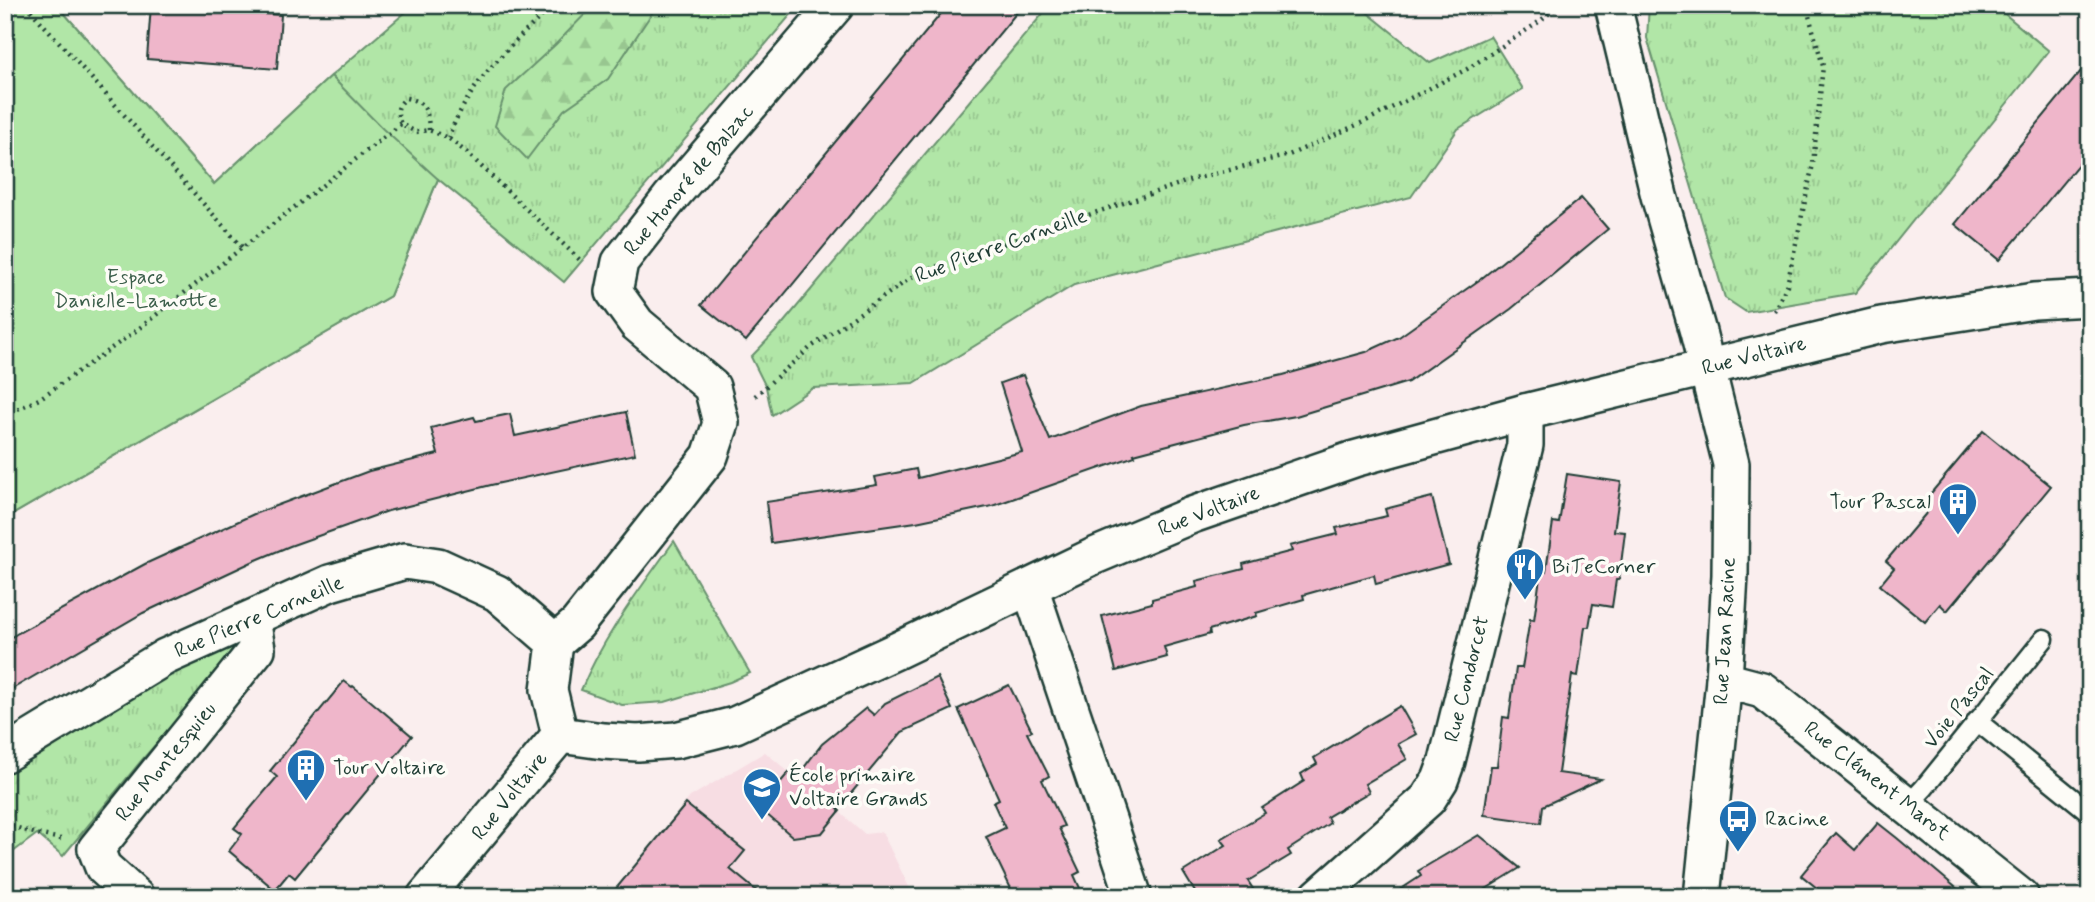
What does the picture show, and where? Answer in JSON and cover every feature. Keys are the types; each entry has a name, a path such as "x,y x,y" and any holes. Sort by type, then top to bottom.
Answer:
{"street":[{"name":"Rue Honoré de Balzac","path":"614,292 620,262 670,198 836,5"},
{"name":"Rue Jean Racine","path":"1613,5 1659,196 1731,464 1730,575 1724,680 1702,897"},
{"path":"560,735 549,690 555,643 578,624 710,456 721,423 712,387 637,324 614,292"},
{"name":"Rue Voltaire","path":"425,897 560,735 638,743 676,740 735,725 1092,557 1192,515 1354,459 1525,412 1881,325 2034,301 2090,298"},
{"name":"Rue Condorcet","path":"1318,897 1428,799 1440,780 1447,761 1525,445 1525,412"},
{"name":"Rue Pierre Corneille","path":"5,754 165,657 330,583 405,561 438,566 497,593 555,643"},
{"path":"1030,587 1134,897"},
{"name":"Rue Montesquieu","path":"96,849 257,649 252,619"},
{"name":"Rue Clément Marot","path":"1724,680 1762,690 2021,897"},
{"path":"96,849 103,867 136,897"}],"lane":[{"name":"Voie Pascal","path":"1908,805 2044,639"},
{"path":"1977,721 2088,811"}],"path":[{"path":"26,5 243,247"},
{"path":"448,138 455,120 489,67 553,5"},
{"name":"Rue Pierre Corneille","path":"721,423 811,347 918,273 1194,179 1289,155 1368,120 1467,69 1560,5"},
{"path":"1767,352 1767,326 1787,285 1813,164 1823,66 1805,5"},
{"path":"429,130 428,113 418,100 406,97 397,106 401,124 416,132 429,130 448,138 466,152 571,253 596,271 614,292"},
{"path":"5,415 39,398 122,340 401,124"},
{"path":"5,824 96,849"}],"shaded area":[{"name":"École primaire Voltaire Grands","path":"765,752 796,778 798,776 865,834 882,832 914,897 609,897 690,797"}],"green space":[{"name":"Espace Danielle-Lamotte","path":"5,5 57,5 214,184 331,76 414,5 799,5 564,282 438,179 390,296 5,519"},
{"name":"Espace Danielle-Lamotte","path":"5,5 57,5 214,184 331,76 383,129 438,179 390,296 5,519"},
{"path":"594,5 659,5 608,79 564,110 527,159 495,126 506,90"},
{"path":"1050,5 1358,5 1430,63 1490,36 1523,89 1458,129 1411,197 1074,285 914,383 813,388 772,415 766,387 751,357 779,328"},
{"path":"1649,5 1994,5 2049,51 1855,293 1746,312 1725,298 1647,38"},
{"path":"674,541 750,673 665,702 622,705 581,690 612,631"},
{"path":"224,644 238,651 142,760 63,856 37,834 5,858 5,775 34,754"}],"building":[{"path":"151,5 261,5 260,13 281,15 277,69 147,59"},
{"path":"948,5 1023,5 746,341 701,305"},
{"path":"2090,60 2090,150 1999,260 1955,224"},
{"path":"1581,198 1608,229 1511,309 1408,382 1296,416 1244,425 1134,454 1135,456 992,506 916,522 771,543 766,502 877,485 875,477 916,469 918,478 1022,452 1000,383 1023,375 1050,440 1141,406 1283,375 1366,352 1399,337 1482,278"},
{"path":"626,412 635,454 491,485 388,511 290,546 143,613 5,693 5,641 145,564 254,514 369,471 438,454 431,428 474,417 476,421 510,414 515,436"},
{"name":"Tour Pascal","path":"1983,431 2051,486 1947,611 1940,604 1925,622 1880,585 1894,568 1886,561 1928,511 1921,505"},
{"path":"1567,474 1621,482 1614,531 1625,532 1619,580 1616,580 1612,607 1593,604 1589,627 1585,627 1578,676 1572,675 1558,773 1601,779 1543,806 1541,823 1484,815 1491,766 1497,766 1503,717 1509,718 1516,668 1522,668 1530,619 1534,620 1541,570 1546,571 1553,522 1559,523"},
{"path":"1432,497 1449,564 1376,584 1374,575 1303,595 1304,599 1209,630 1210,634 1164,647 1167,657 1116,671 1102,616 1152,603 1152,599 1197,587 1196,581 1244,569 1243,564 1292,551 1290,546 1338,534 1336,528 1387,516 1385,509"},
{"path":"937,677 952,709 902,732 838,809 840,811 822,833 793,837 759,808 789,772 796,778 822,744 866,708 874,715 885,703"},
{"name":"Tour Voltaire","path":"344,681 412,736 295,878 289,873 275,890 229,851 242,834 234,828 277,777 270,771"},
{"path":"1009,685 1032,731 1027,733 1049,776 1042,780 1064,826 1059,828 1080,872 1074,875 1084,897 1015,897 986,837 1005,828 993,802 999,799 958,709"},
{"path":"1400,706 1416,734 1398,744 1407,759 1365,784 1369,792 1327,817 1330,823 1288,850 1291,855 1248,881 1258,897 1198,897 1183,872 1226,845 1221,839 1265,813 1262,808 1304,781 1301,774 1317,764 1314,758"},
{"path":"686,804 745,851 730,869 764,897 609,897"},
{"path":"1878,823 1967,897 1828,897 1801,875 1836,833 1855,850"},
{"path":"1479,835 1520,868 1473,897 1389,897 1421,876 1418,871"}],"place":[{"name":"Tour Pascal","path":"1958,536"},
{"name":"BiTeCorner","path":"1525,601"},
{"name":"Tour Voltaire","path":"306,802"},
{"name":"École primaire Voltaire Grands","path":"762,821"},
{"name":"Racine","path":"1738,853"}]}
